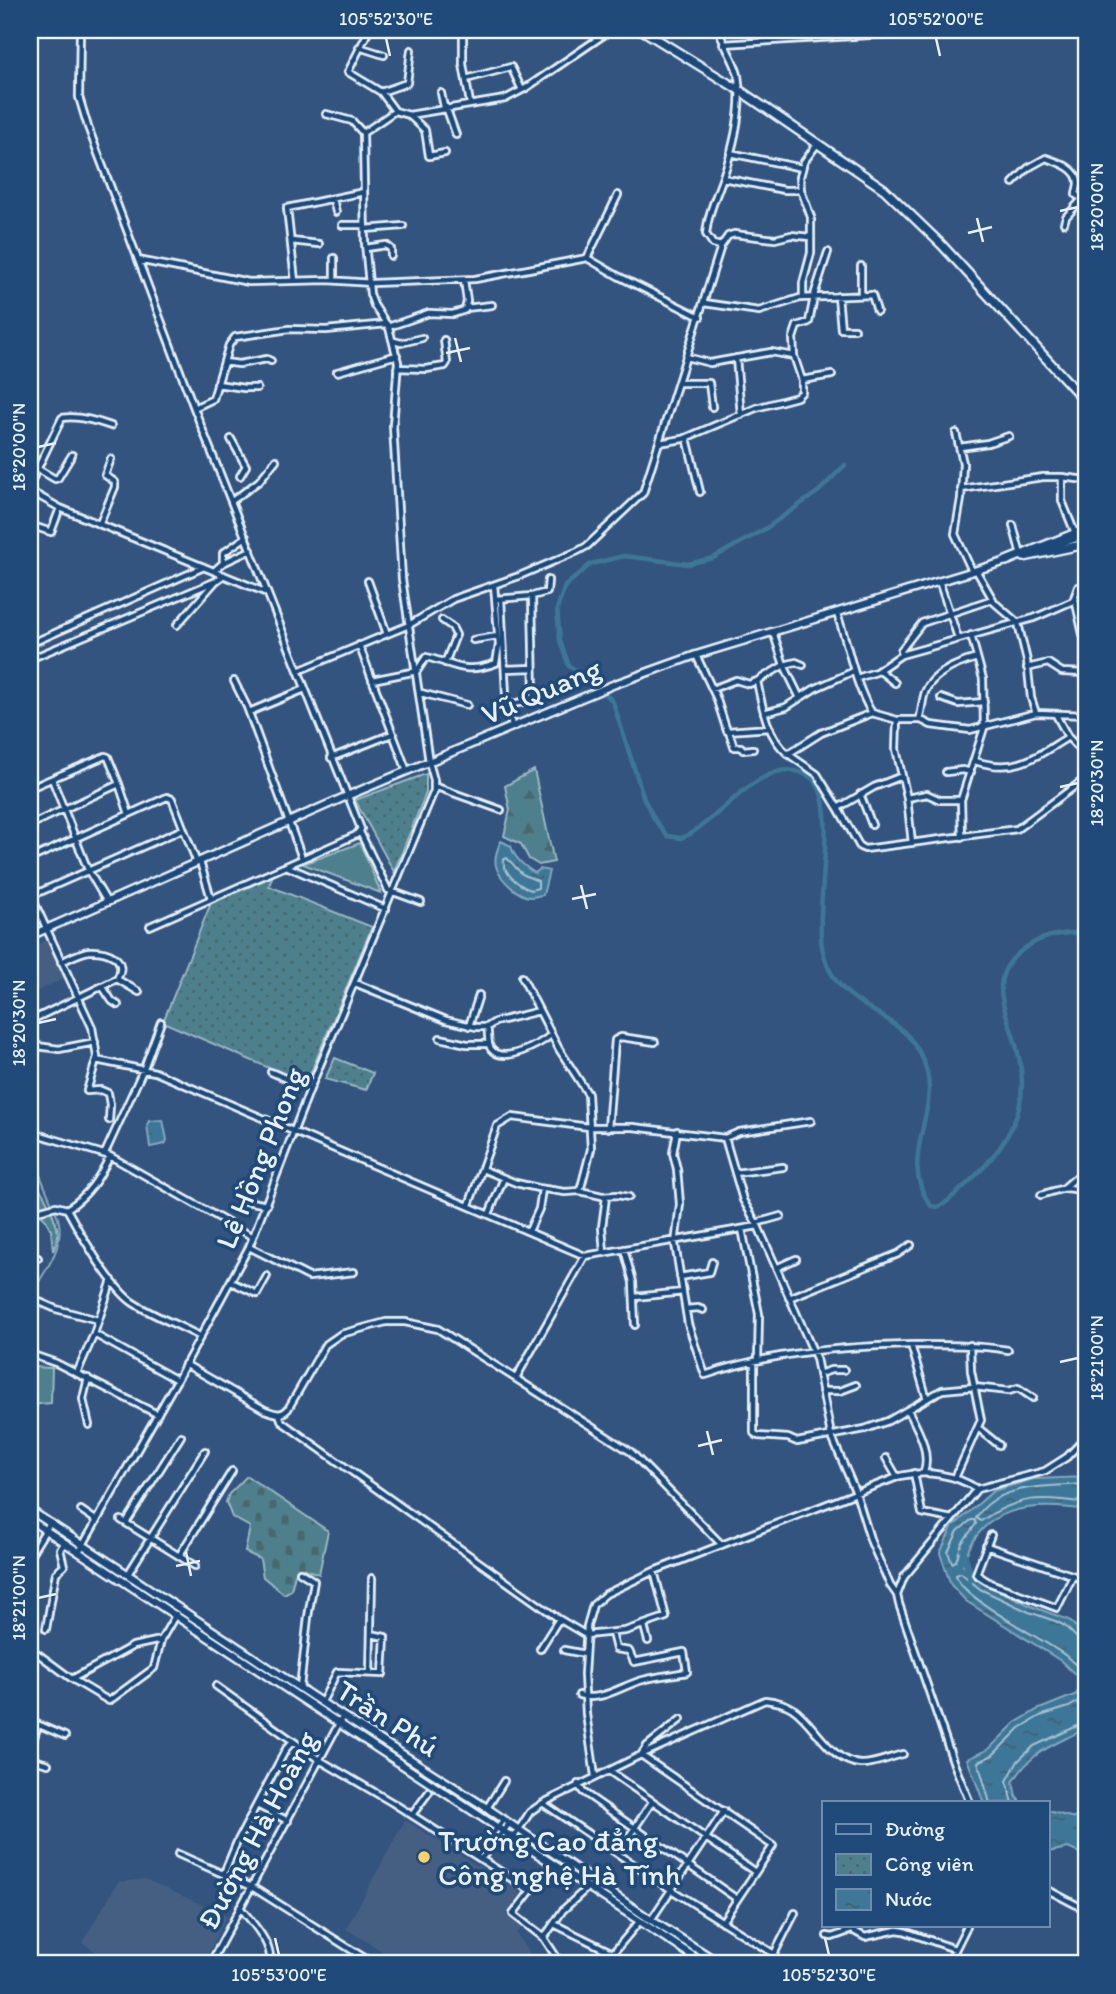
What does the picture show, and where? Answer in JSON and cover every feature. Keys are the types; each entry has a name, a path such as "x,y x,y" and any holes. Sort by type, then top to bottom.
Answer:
{"highway":[{"path":"642,30 739,90 884,189 914,216 1086,402"},
{"path":"1006,561 1086,528"},
{"path":"1006,561 1086,544"}],"main road":[{"name":"Vũ Quang","path":"30,936 347,796 615,684 696,654 837,614 1086,536"},
{"name":"Trần Phú","path":"30,1510 300,1687 322,1702 340,1720 486,1808 504,1825"},
{"name":"Trần Phú","path":"30,1520 504,1825 552,1863 705,1964"},
{"name":"Trần Phú","path":"516,1834 721,1964"}],"street":[{"path":"80,30 80,103 194,408 360,832 388,890 421,902"},
{"path":"369,30 348,72 381,92 395,111 409,114 505,99 611,30"},
{"path":"463,30 462,57 470,103"},
{"path":"719,30 723,44 738,72 739,90 736,130 723,178 711,205 706,234 713,244 721,246"},
{"path":"723,44 952,30"},
{"path":"1083,30 1086,41"},
{"path":"359,47 384,55"},
{"path":"381,92 407,83 411,50"},
{"path":"466,79 511,67 522,90"},
{"path":"441,93 456,135"},
{"path":"326,114 352,121 362,133 395,111"},
{"path":"409,114 425,131 429,155 445,153"},
{"name":"Lê Hồng Phong","path":"79,1552 249,1247 310,1089 428,808 434,786 402,579 393,426 397,355 388,325 371,300 366,248 362,133"},
{"path":"803,298 803,283 811,253 810,211 802,190 802,168 818,143"},
{"path":"730,153 802,168"},
{"path":"1013,183 1030,167 1046,158 1074,173 1078,181 1076,195 1085,198 1066,217 1064,223"},
{"path":"723,178 784,190 802,190"},
{"path":"295,281 288,208 365,192"},
{"path":"587,257 618,195"},
{"path":"333,198 336,212"},
{"path":"342,225 403,226"},
{"path":"298,671 409,625 453,599 587,546 643,493 721,246 732,234 775,239 791,235 810,237"},
{"path":"291,241 319,244"},
{"path":"366,248 388,246 391,256"},
{"path":"659,443 687,438 741,415 797,397 802,392 802,380 794,356 794,332 797,326 809,322 828,252"},
{"path":"137,260 249,282 369,282 464,280 587,257 618,276 700,317"},
{"path":"334,258 334,280"},
{"path":"861,266 861,295"},
{"path":"464,280 466,308"},
{"path":"704,303 759,311 803,298 874,295 877,311"},
{"path":"838,296 841,329 855,329"},
{"path":"194,408 212,399 230,341 235,337 289,329 326,330 388,325 429,313 453,314 466,308 492,305"},
{"path":"394,340 401,343 422,338"},
{"path":"397,368 426,369 445,366 447,363 444,340"},
{"path":"686,357 710,363 771,352 794,356"},
{"path":"337,372 397,355"},
{"path":"736,358 741,415"},
{"path":"224,362 239,364 264,359 271,361"},
{"path":"802,380 832,374"},
{"path":"678,383 709,383 712,407"},
{"path":"217,384 257,388"},
{"path":"30,484 64,417 111,426"},
{"path":"956,433 963,460 955,534 993,600 1018,623 1036,713"},
{"path":"960,447 988,443 1009,436"},
{"path":"687,438 700,492"},
{"path":"231,439 246,466 240,476"},
{"path":"38,468 55,479 58,478 72,455"},
{"path":"100,523 116,482 106,475 111,459"},
{"path":"232,501 259,481 275,460"},
{"path":"961,489 1043,477 1086,480"},
{"path":"1062,477 1062,501 1075,533"},
{"path":"30,491 60,508 267,593"},
{"path":"30,525 51,532 60,508"},
{"path":"1013,525 1021,555"},
{"path":"223,563 223,552 246,537"},
{"path":"214,571 223,563 251,550"},
{"path":"30,644 205,567"},
{"path":"177,625 224,575"},
{"path":"498,599 547,592 548,580"},
{"path":"30,659 216,581"},
{"path":"368,581 387,634"},
{"path":"939,581 958,638"},
{"path":"494,585 498,599 512,727"},
{"path":"1027,668 1048,663 1062,672 1085,673 1084,639 1075,598 1078,587 1086,585"},
{"path":"508,705 533,698 532,596"},
{"path":"857,678 879,670 901,655 1041,616 1075,598"},
{"path":"372,680 417,671 426,657 459,669 496,663 499,655 498,599"},
{"path":"901,655 901,649 922,623 993,600"},
{"path":"837,614 854,671 872,713"},
{"path":"1079,616 1086,614"},
{"path":"442,620 452,627 456,635 445,663"},
{"path":"774,632 784,665 800,698"},
{"path":"962,837 961,800 984,728 983,680 971,635"},
{"path":"473,640 498,636"},
{"path":"359,645 407,771"},
{"path":"696,654 734,747 753,749"},
{"path":"919,720 926,691 932,681 954,666 977,658"},
{"path":"712,689 730,681 749,684 784,665 796,662 803,665"},
{"path":"505,669 533,668"},
{"path":"879,670 895,683"},
{"path":"764,713 784,708 854,671"},
{"path":"234,681 249,712 302,858"},
{"path":"758,681 764,713 779,747 817,774 859,847 866,849 1019,828 1086,778"},
{"path":"249,712 305,689"},
{"path":"420,693 467,705"},
{"path":"941,698 958,704 984,702"},
{"path":"788,754 821,733 872,713 897,720 919,720 931,725 965,730 984,728 1036,713 1086,715"},
{"path":"1056,715 1068,737 1086,756"},
{"path":"897,720 896,744 907,798 912,843"},
{"path":"729,732 770,728"},
{"path":"331,758 392,734"},
{"path":"975,761 998,767 1018,765 1068,737"},
{"path":"30,788 103,756 108,757 129,814"},
{"path":"946,772 971,772"},
{"path":"838,808 860,794 902,776"},
{"path":"51,779 88,870 107,902"},
{"path":"30,825 119,784"},
{"path":"434,786 501,810"},
{"path":"860,794 872,825"},
{"path":"907,798 927,794 940,800 961,800"},
{"path":"30,859 169,797 199,862 211,898"},
{"path":"109,1120 108,1093 101,1090 87,1091 96,1060 90,1020 77,998 30,895 183,828"},
{"path":"149,926 360,832"},
{"path":"286,865 386,909"},
{"path":"30,1027 36,1018 117,979 120,974 116,956 90,951 61,962"},
{"path":"522,977 551,1035 587,1092 590,1152 580,1191"},
{"path":"117,979 139,992"},
{"path":"355,983 446,1020 469,1026 487,1027 539,1011"},
{"path":"102,986 118,1005"},
{"path":"469,1026 479,995"},
{"path":"67,1209 93,1186 161,1022"},
{"path":"487,1027 489,1044 493,1051 508,1056 551,1035"},
{"path":"608,1128 614,1042 621,1037 655,1042"},
{"path":"440,1038 467,1044 489,1044"},
{"path":"30,1045 59,1049 95,1042"},
{"path":"96,1060 144,1068 585,1256 742,1229 781,1216"},
{"path":"271,1072 310,1089"},
{"path":"468,1205 497,1126 506,1119 521,1117 589,1127 633,1127 725,1138 739,1132 811,1121"},
{"path":"677,1131 673,1153 680,1212 676,1239 680,1277 691,1338 705,1375 756,1361 813,1352 911,1345 970,1345 1008,1350"},
{"path":"30,1132 108,1154 253,1237"},
{"path":"725,1138 743,1200 757,1224 813,1352 831,1435 856,1493 871,1542 897,1595 943,1734 969,1801"},
{"path":"735,1173 783,1167"},
{"path":"482,1168 504,1178 542,1189 580,1191 606,1197 629,1197"},
{"path":"1065,1188 1086,1173"},
{"path":"489,1214 504,1178"},
{"path":"1041,1195 1065,1188 1077,1189 1086,1196"},
{"path":"529,1231 539,1209 542,1189"},
{"path":"604,1253 601,1227 606,1197"},
{"path":"241,1200 267,1205"},
{"path":"30,1213 56,1206 67,1209 125,1296 199,1336"},
{"path":"742,1229 759,1314 754,1430 756,1435 800,1442 865,1429 908,1410 942,1390 974,1387 1009,1391 1017,1388 1033,1398"},
{"path":"789,1297 898,1254 911,1245"},
{"path":"249,1247 309,1277 354,1272"},
{"path":"624,1250 635,1297 635,1325"},
{"path":"30,1255 38,1258"},
{"path":"516,1378 585,1256"},
{"path":"776,1268 796,1259"},
{"path":"680,1277 709,1272 712,1262"},
{"path":"231,1282 257,1294 267,1276"},
{"path":"76,1373 94,1334 112,1280"},
{"path":"635,1297 683,1292"},
{"path":"30,1300 98,1320"},
{"path":"686,1309 703,1310"},
{"path":"185,1364 265,1410 279,1414 288,1409 316,1357 331,1340 361,1327 386,1322 405,1322 438,1329 631,1452 722,1545"},
{"path":"94,1334 177,1380"},
{"path":"911,1345 927,1399"},
{"path":"955,1478 978,1428 981,1415 970,1368 970,1345"},
{"path":"30,1354 88,1378 158,1414"},
{"path":"819,1374 844,1370"},
{"path":"88,1378 83,1399 89,1425"},
{"path":"821,1391 839,1391 856,1385"},
{"path":"908,1410 922,1442 926,1462 924,1472"},
{"path":"279,1414 282,1422 348,1471 559,1619 586,1635 645,1626 666,1618 654,1571"},
{"path":"978,1428 999,1445"},
{"path":"181,1436 124,1521 195,1566"},
{"path":"897,1595 904,1577 977,1489 1045,1471 1067,1457 1086,1437"},
{"path":"128,1574 205,1451"},
{"path":"886,1458 897,1477"},
{"path":"178,1556 232,1471"},
{"path":"595,1776 586,1698 585,1654 589,1614 593,1605 601,1598 654,1571 897,1477 924,1472 955,1478 977,1489"},
{"path":"914,1473 922,1513 952,1519"},
{"path":"81,1510 97,1521"},
{"path":"30,1555 50,1523"},
{"path":"991,1535 976,1574 978,1576 1053,1608 1059,1607 1073,1576"},
{"path":"46,1629 56,1573 64,1566 60,1549 65,1543"},
{"path":"986,1545 1086,1580"},
{"path":"300,1572 314,1581 300,1687"},
{"path":"370,1673 372,1578"},
{"path":"30,1648 72,1679 109,1701 154,1668 161,1640 179,1607"},
{"path":"540,1649 559,1619"},
{"path":"645,1626 648,1641"},
{"path":"579,1695 586,1698 597,1696 642,1680 688,1671 683,1651 633,1661 629,1651 615,1649 612,1633"},
{"path":"322,1702 337,1672 383,1674 386,1640 384,1636 371,1634"},
{"path":"72,1679 133,1646 161,1640"},
{"path":"564,1650 585,1654"},
{"path":"216,1686 318,1759 531,1891"},
{"path":"516,1834 530,1812 578,1784 765,1700 792,1708 835,1752 850,1762 865,1764 903,1754"},
{"path":"641,1755 647,1746 681,1719"},
{"name":"Đường Hà Hoàng","path":"210,1964 340,1720"},
{"path":"30,1721 65,1735"},
{"path":"30,1750 38,1725"},
{"path":"224,1873 286,1749 292,1742"},
{"path":"641,1755 773,1846 722,1922"},
{"path":"30,1759 48,1764"},
{"path":"608,1770 755,1872"},
{"path":"486,1808 504,1781"},
{"path":"578,1784 583,1792 737,1899"},
{"path":"412,1815 429,1792"},
{"path":"618,1853 652,1802"},
{"path":"543,1803 670,1889 774,1954"},
{"path":"257,1805 288,1821"},
{"path":"651,1920 724,1811"},
{"path":"478,1858 504,1825"},
{"path":"178,1854 252,1887 374,1964"},
{"path":"552,1863 514,1912 514,1916 544,1938 561,1964"},
{"path":"544,1938 564,1910 588,1887"},
{"path":"1050,1891 1086,1910"},
{"path":"240,1907 267,1943 271,1955 270,1964"},
{"path":"769,1964 795,1913"},
{"path":"554,1924 614,1953 639,1922"},
{"path":"883,1927 885,1932"},
{"path":"948,1964 966,1927"},
{"path":"827,1936 832,1937 851,1928 864,1937 904,1931 955,1949"},
{"path":"684,1964 692,1956"}],"shaded area":[{"path":"47,940 65,978 30,994 30,948"},
{"name":"Trường Cao đẳng Công nghệ Hà Tĩnh","path":"405,1820 521,1893 506,1914 525,1925 516,1933 536,1964 403,1964 346,1929"},
{"path":"145,1879 227,1916 203,1964 116,1964 82,1943 118,1882"}],"green space":[{"path":"534,770 554,862 539,865 529,859 521,844 504,836 510,810 505,786"},
{"path":"426,774 426,793 394,872 355,800"},
{"path":"360,843 381,893 303,864"},
{"path":"273,875 269,886 372,927 306,1084 163,1022 213,898"},
{"path":"335,1058 373,1073 366,1090 325,1079"},
{"path":"34,1183 46,1199 57,1229 58,1236 53,1251 51,1230 46,1220 30,1205 30,1188"},
{"path":"30,1367 52,1368 51,1403 30,1405"},
{"path":"247,1476 328,1531 319,1574 304,1569 295,1574 291,1590 284,1594 263,1577 260,1559 245,1552 250,1527 232,1517 226,1502 229,1494"}],"water":[{"path":"501,841 511,846 520,862 535,873 540,869 549,871 543,895 531,897 521,894 502,878 495,862"},
{"path":"163,1120 167,1140 165,1144 150,1147 147,1125 149,1121"},
{"path":"1086,1477 1086,1510 1028,1508 995,1519 971,1545 963,1565 984,1583 1031,1606 1069,1620 1086,1637 1086,1728 1045,1749 1029,1762 1013,1782 1020,1801 983,1801 967,1759 989,1749 1015,1723 1037,1710 1077,1694 1080,1679 1061,1661 966,1601 951,1585 940,1553 952,1527 993,1491 1034,1479"},
{"path":"1050,1812 1086,1821 1086,1856 1068,1848 1050,1852"}],"waterway":[{"path":"845,465 819,491 765,529 713,558 688,564 624,556 591,564 565,586 557,609 560,641 569,666 595,682 613,702 644,799 667,836 681,838 688,835 739,794 773,773 786,770 799,772 815,782 823,802 825,820 821,920 824,956 839,984 851,996 895,1025 909,1037 919,1052 927,1072 929,1089 920,1138 918,1172 922,1189 931,1206 944,1204 989,1161 1007,1136 1019,1108 1021,1071 1001,995 1004,971 1012,959 1039,940 1062,934 1086,933"},
{"path":"30,1151 52,1204"},
{"path":"30,1296 58,1244 60,1233 55,1210"},
{"path":"963,1550 971,1579"}],"place":[{"name":"Trường Cao đẳng Công nghệ Hà Tĩnh","path":"424,1857"}]}
